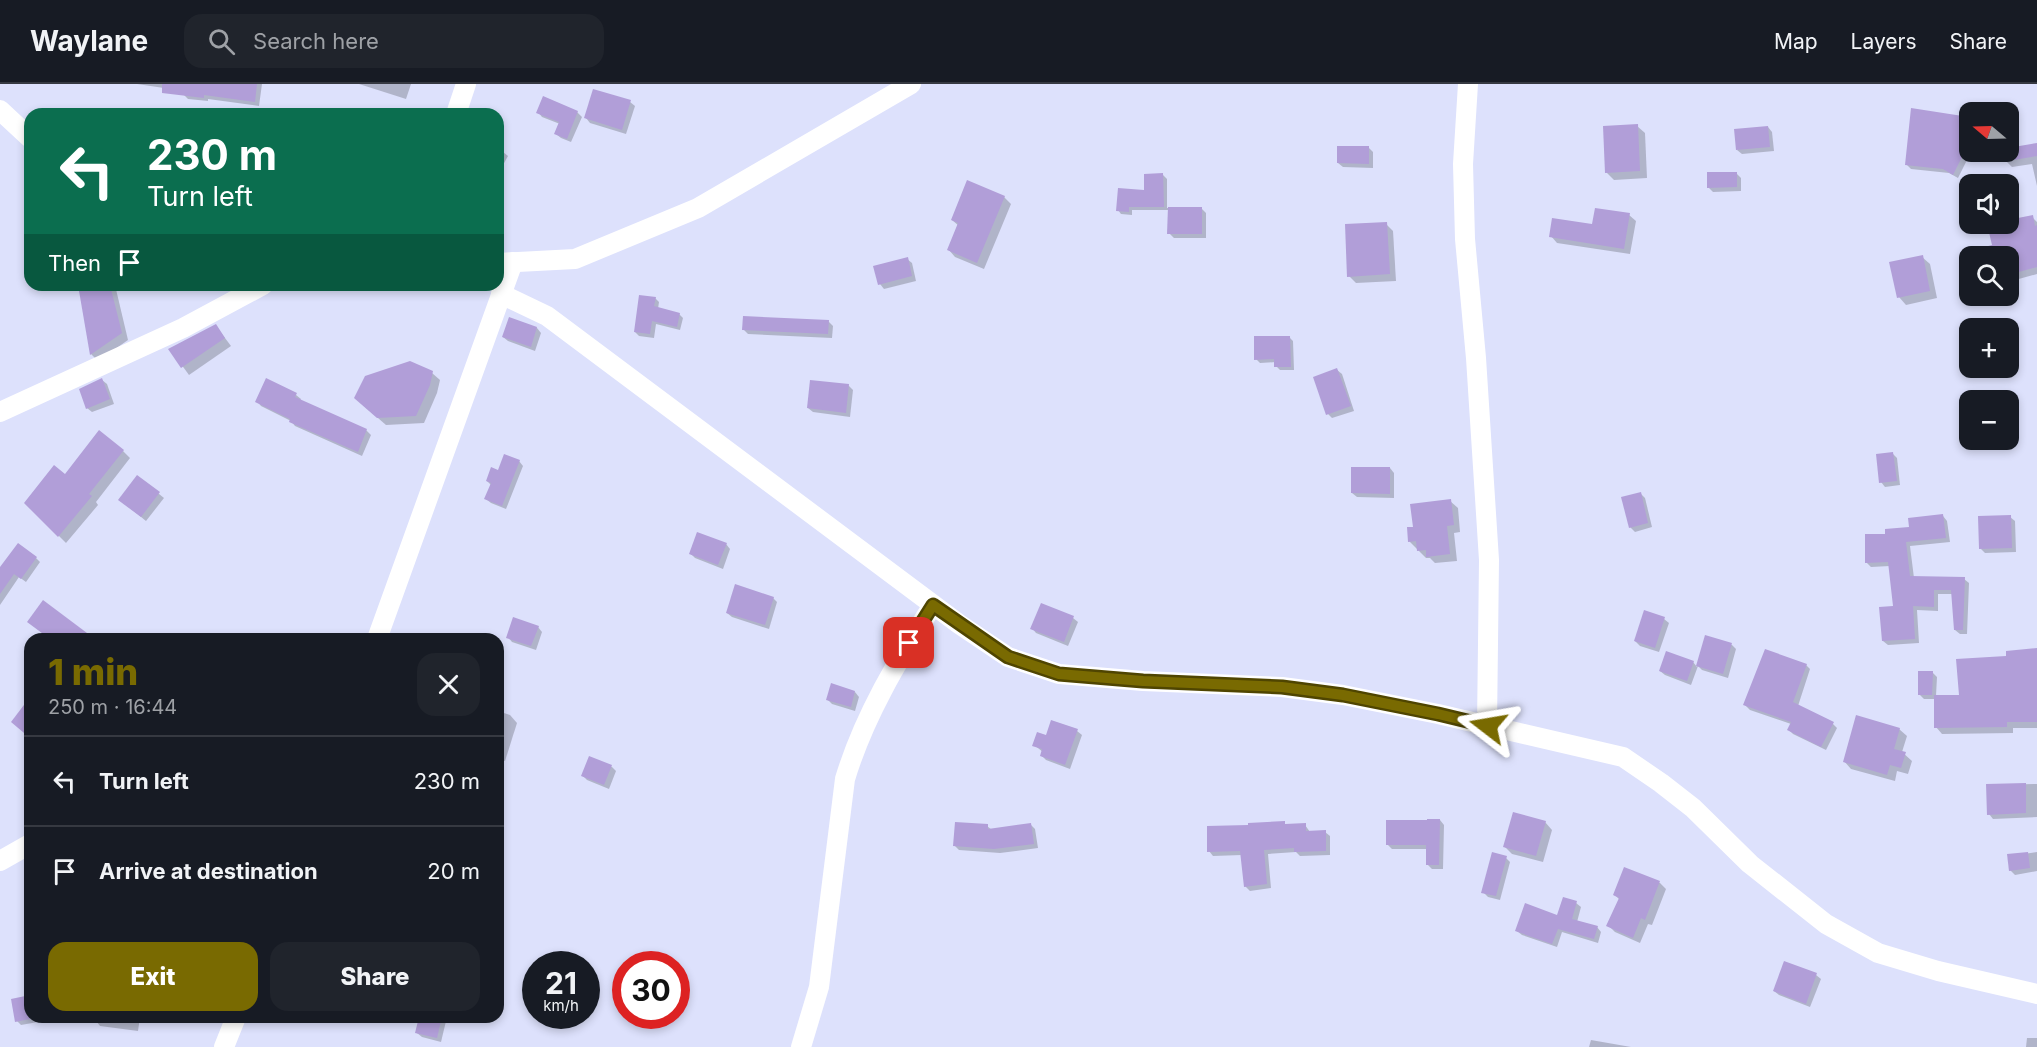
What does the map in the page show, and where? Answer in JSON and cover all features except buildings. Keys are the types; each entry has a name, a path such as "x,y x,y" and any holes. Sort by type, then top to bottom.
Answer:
{"street":[{"path":"458,108 466,84"},
{"path":"505,262 575,259 698,208 910,84"},
{"path":"1467,84 1465,239 1476,358 1488,560 1488,726"},
{"path":"0,110 24,132"},
{"path":"0,412 183,328 252,291"},
{"path":"379,633 501,291"},
{"path":"501,294 547,316 933,605 1008,657 1059,674 1143,681 1282,687 1343,695 1438,714 1623,757 1693,808 1750,864 1826,924 1878,953 1938,972 2037,994"},
{"path":"801,1047 819,987 845,779 854,748 878,695 933,605"},
{"path":"0,861 24,847"},
{"path":"225,1047 234,1023"}],"route":[{"path":"909,643 933,605 1008,657 1059,674 1143,681 1282,687 1343,695 1488,726"}]}
